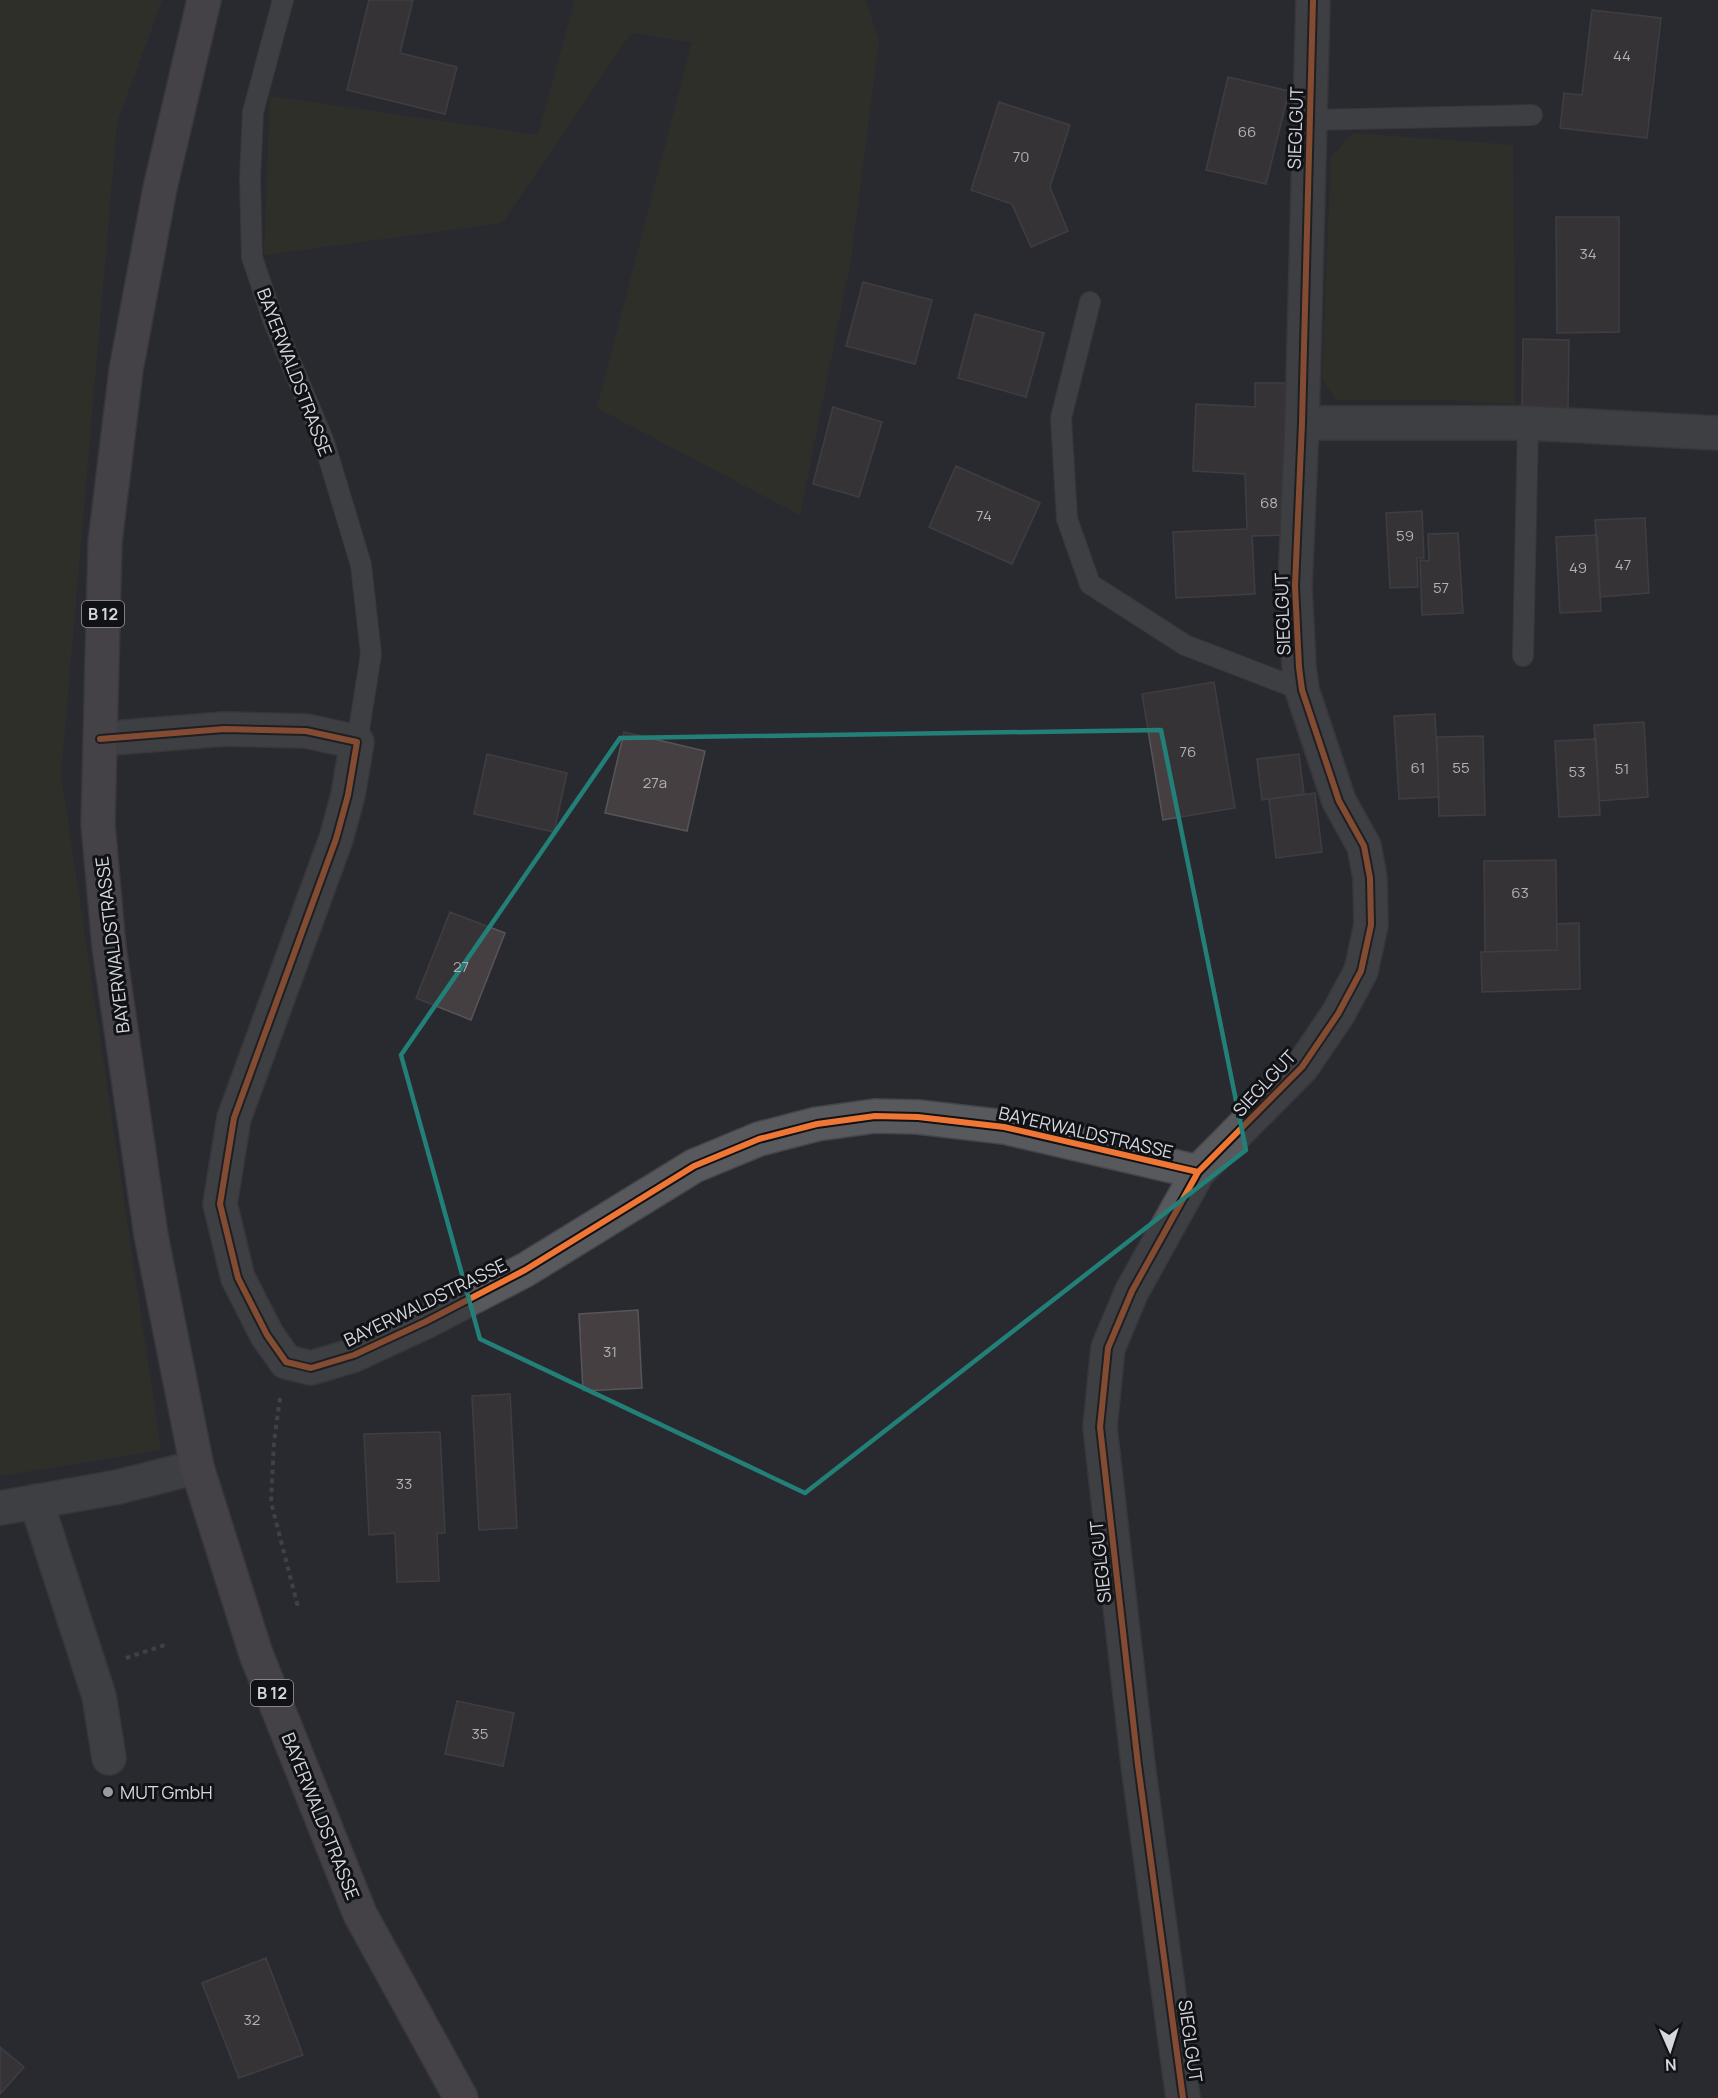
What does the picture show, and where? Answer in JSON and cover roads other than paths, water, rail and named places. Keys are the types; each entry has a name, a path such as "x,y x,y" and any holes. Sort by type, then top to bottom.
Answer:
{"main road":[{"name":"BAYERWALDSTRASSE","path":"204,0 160,188 126,370 105,542 98,824 109,947 151,1235 197,1467 256,1654 360,1914 461,2098"}],"street":[{"name":"SIEGLGUT","path":"1183,2098 1138,1766 1100,1427 1108,1348 1132,1291 1198,1172 1302,1067 1338,1014 1361,970 1371,925 1370,878 1364,846 1339,801 1302,690 1295,586 1302,423 1313,0"},
{"path":"1302,423 1528,423 1718,432"},
{"path":"100,739 224,729 306,731 357,742"},
{"name":"BAYERWALDSTRASSE","path":"357,742 348,795 336,839 234,1118 220,1204 238,1278 267,1335 286,1362 311,1368 354,1355 425,1322 525,1270 694,1166 759,1139 817,1124 875,1116 918,1116 1004,1127 1198,1172"},
{"path":"0,1508 118,1487 197,1467"},
{"path":"36,1502 99,1696 110,1758"}],"lane":[{"name":"BAYERWALDSTRASSE","path":"283,0 253,112 250,178 252,257 273,320 324,442 361,565 371,654 357,742"},
{"path":"1310,120 1532,115"},
{"name":"SIEGLGUT","path":"1090,302 1061,418 1066,519 1090,584 1185,645 1302,690"},
{"path":"1523,656 1528,423"}],"place":[{"name":"MUT GmbH","path":"108,1792"}]}
